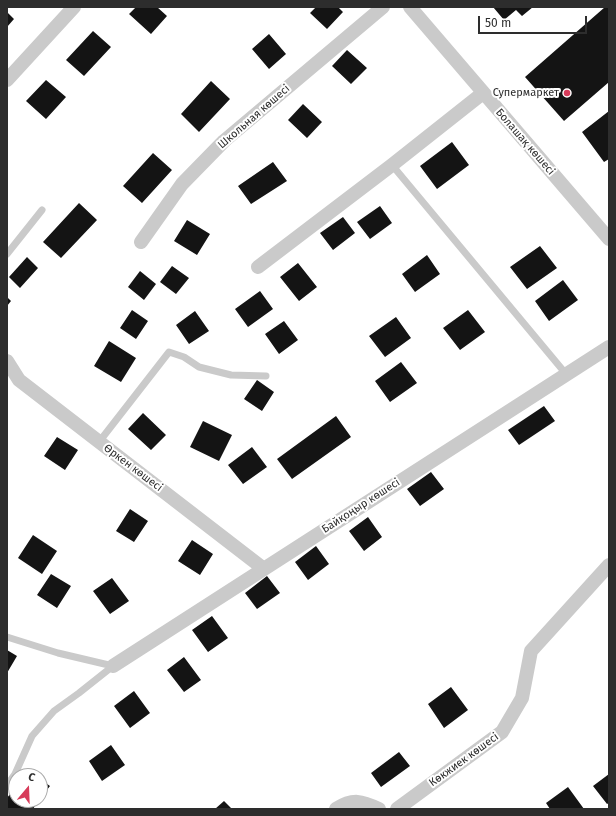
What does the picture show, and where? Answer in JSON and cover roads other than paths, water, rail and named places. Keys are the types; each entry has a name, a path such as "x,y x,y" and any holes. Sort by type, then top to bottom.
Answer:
{"street":[{"path":"7,80 74,7"},
{"name":"Школьная көшесі","path":"141,242 182,184 224,141 383,7"},
{"name":"Болашақ көшесі","path":"410,7 609,240"},
{"path":"258,267 392,165 483,93"},
{"name":"Байқоңыр көшесі","path":"113,666 609,347"},
{"name":"Өркен көшесі","path":"7,361 19,380 264,569"},
{"name":"Көкжиек көшесі","path":"397,809 502,732 522,698 531,651 609,565"},
{"path":"336,809 345,803 356,801 380,809"}],"lane":[{"path":"392,165 566,374"},
{"path":"7,254 42,210"},
{"path":"99,442 169,352 184,357 199,368 231,375 266,376"},
{"path":"7,637 58,653 113,666"},
{"path":"7,784 15,774 32,736 54,711 113,666"}],"place":[{"name":"Супермаркет","path":"567,93"}]}
